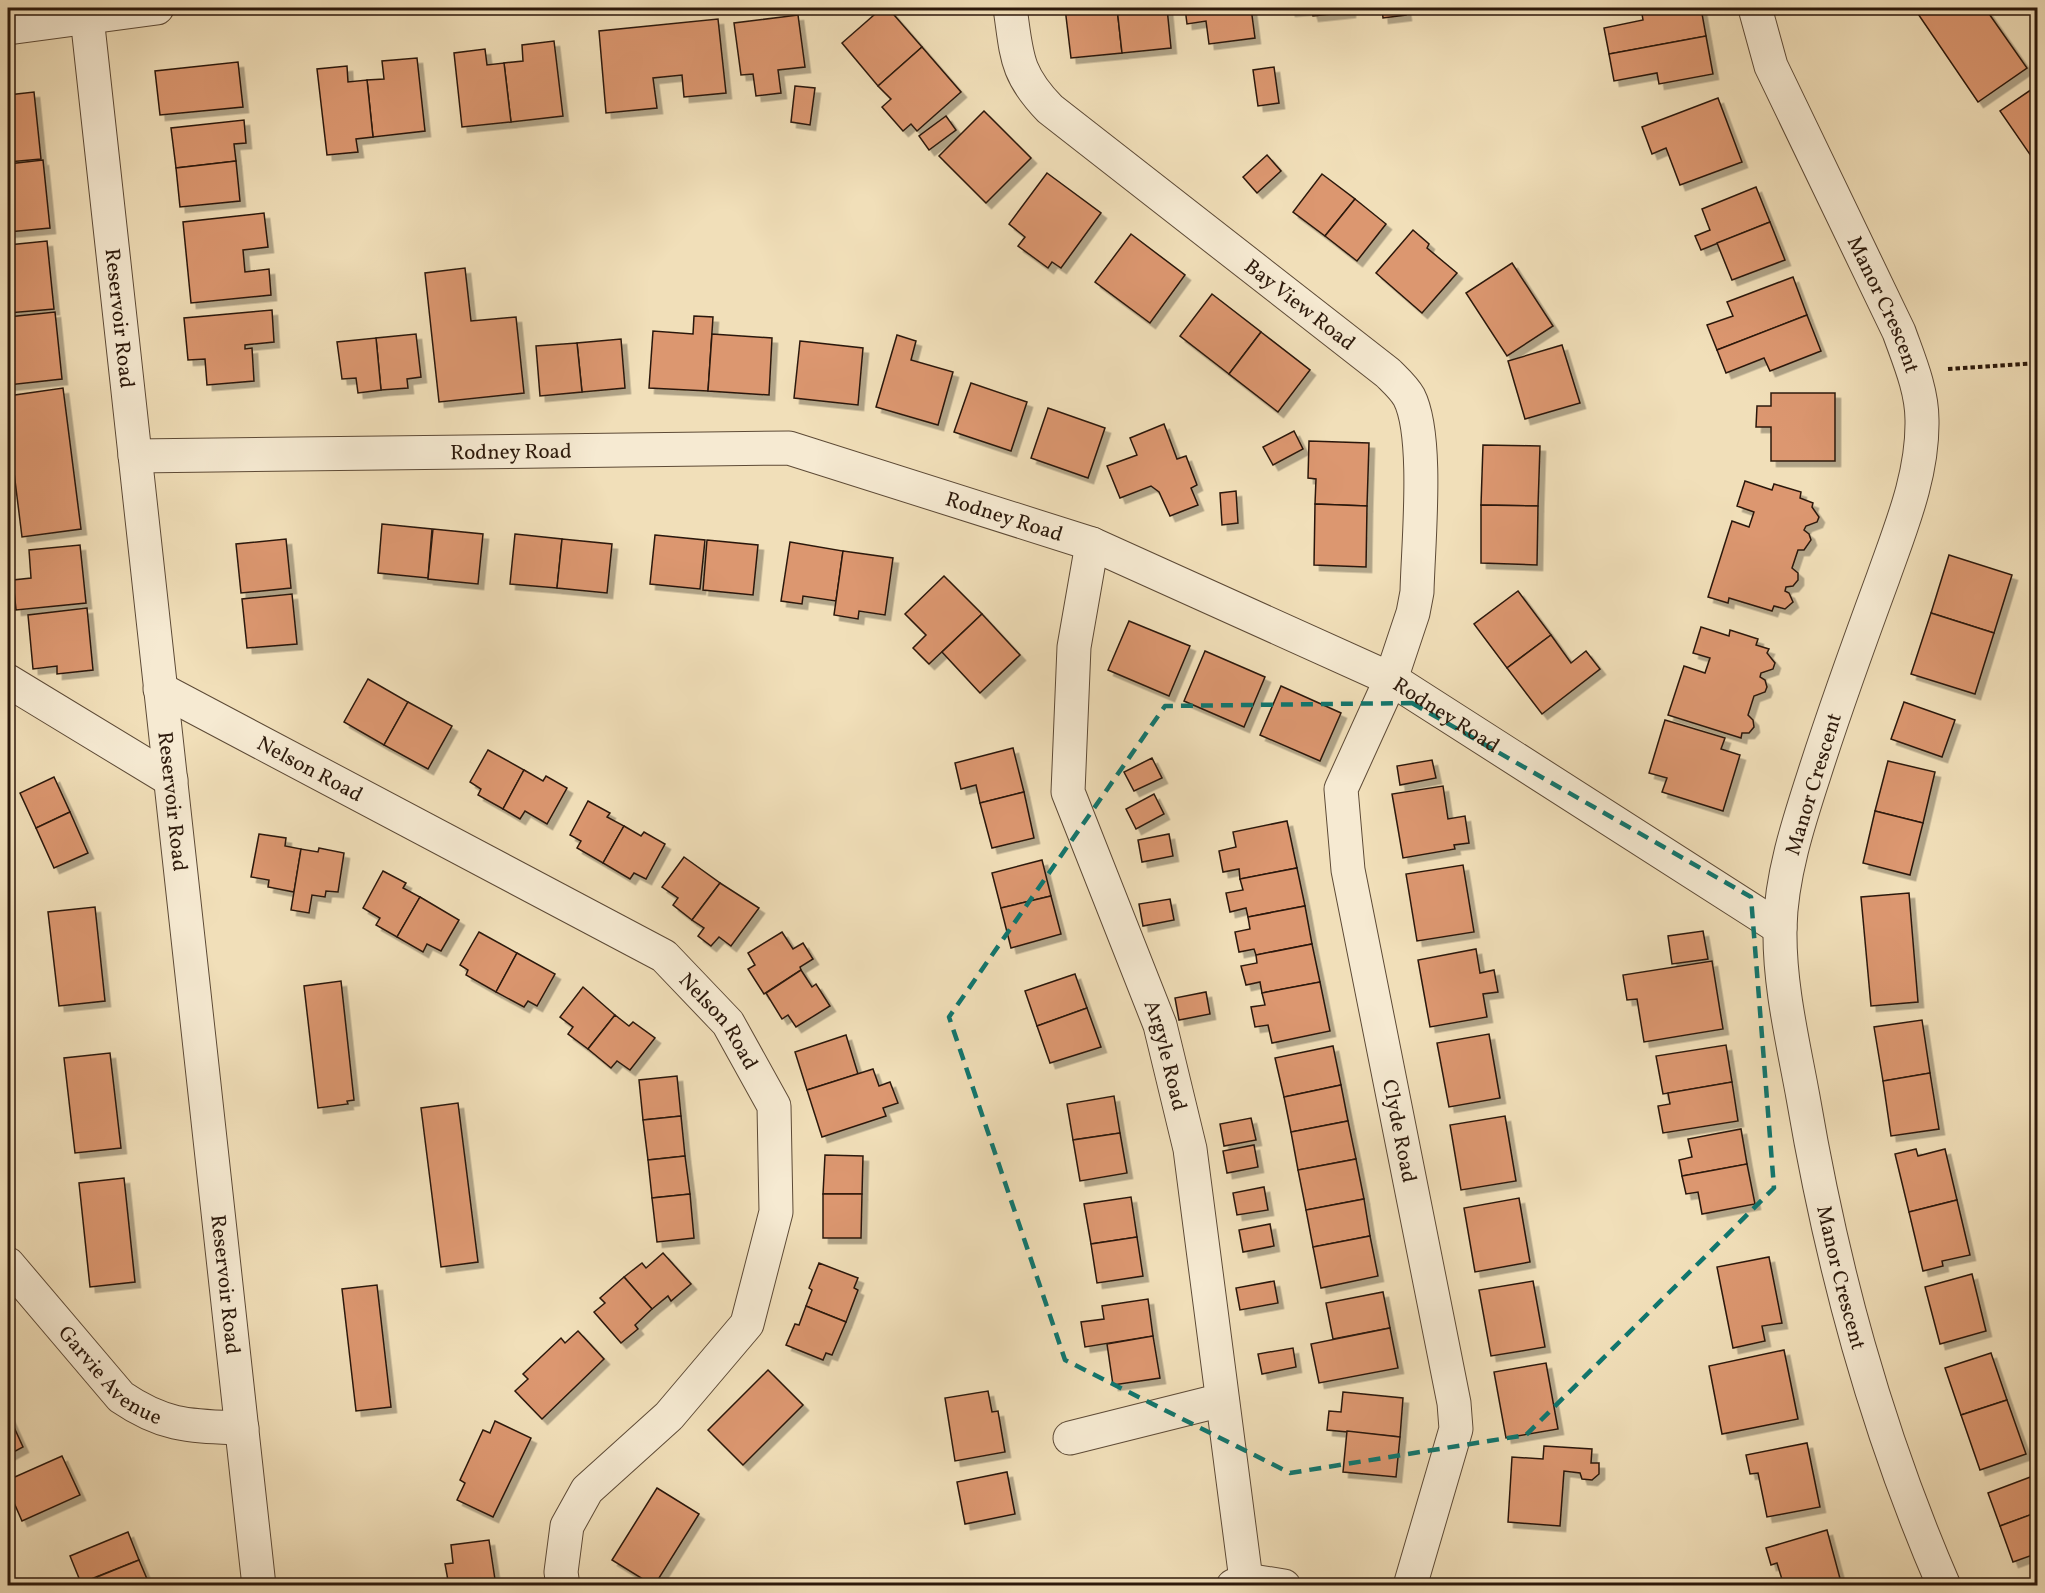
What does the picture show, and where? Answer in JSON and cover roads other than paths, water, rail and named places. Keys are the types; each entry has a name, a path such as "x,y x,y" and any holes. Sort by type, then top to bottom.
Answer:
{"street":[{"path":"8,28 157,8"},
{"name":"Bay View Road","path":"1010,8 1018,66 1032,90 1050,109 1388,373 1409,396 1418,421 1420,454 1417,592 1413,613 1391,679"},
{"name":"Manor Crescent","path":"1755,8 1771,66 1899,332 1914,372 1923,418 1920,463 1906,514 1833,716 1803,807 1788,869 1780,928 1786,1002 1810,1139 1850,1322 1883,1432 1918,1526 1944,1586"},
{"name":"Reservoir Road","path":"87,17 259,1586"},
{"name":"Rodney Road","path":"135,456 789,448 1092,544 1391,679 1780,928"},
{"name":"Argyle Road","path":"1092,544 1074,647 1068,792 1160,1025 1190,1149 1222,1400 1240,1583"},
{"name":"Clyde Road","path":"1391,679 1341,789 1348,870 1454,1403 1456,1429 1410,1586"},
{"path":"8,681 171,780"},
{"name":"Nelson Road","path":"160,689 664,956 728,1023 774,1106 776,1212 747,1324 669,1416 587,1490 567,1526 561,1572 563,1586"},
{"name":"Garvie Avenue","path":"8,1263 121,1397 142,1412 176,1424 242,1428"},
{"path":"1070,1438 1222,1400"},
{"path":"1240,1583 1284,1586"}]}
